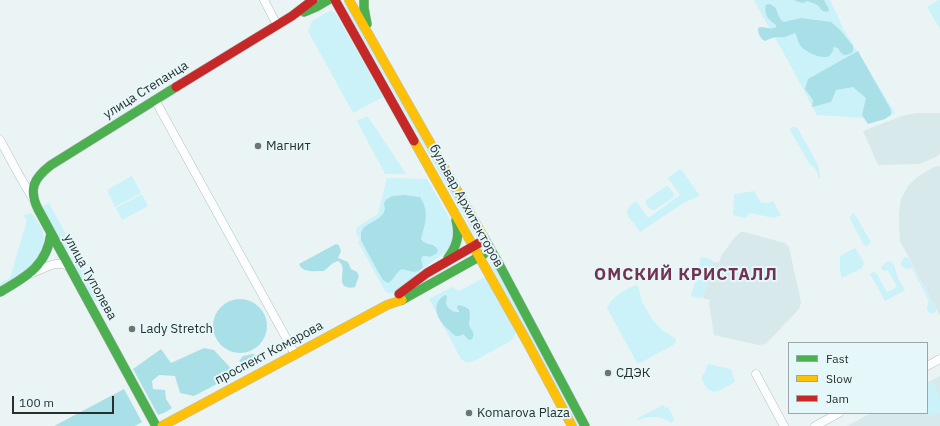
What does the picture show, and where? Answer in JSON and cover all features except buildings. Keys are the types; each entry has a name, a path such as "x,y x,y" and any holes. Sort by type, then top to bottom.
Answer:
{"main road":[{"name":"улица Степанца","path":"37,177 41,172 71,152 292,16 313,0"},
{"name":"улица Степанца","path":"292,16 316,7 328,0"},
{"name":"бульвар Архитекторов","path":"335,0 526,340 572,426"},
{"name":"бульвар Архитекторов","path":"349,0 485,239 532,324 585,426"},
{"path":"364,0 366,20 372,40"},
{"path":"33,200 32,188 37,177"},
{"name":"улица Туполева","path":"33,200 156,426"},
{"path":"446,261 454,249 459,229 453,210"},
{"path":"0,292 26,276 40,263 50,246 51,233"},
{"name":"проспект Комарова","path":"389,304 430,271 485,239"},
{"name":"проспект Комарова","path":"162,426 389,304 403,299 491,250"}],"street":[{"path":"264,0 277,25"},
{"path":"155,100 295,354"},
{"name":"улица Туполева","path":"0,140 33,200"},
{"path":"19,175 28,179 37,177"},
{"path":"26,276 55,264 62,263 69,266"},
{"path":"928,365 940,359"},
{"path":"756,374 784,426"},
{"path":"815,426 837,414"}],"shaded area":[{"path":"795,0 824,0 829,9 828,12 825,12 813,3 807,1 803,3"},
{"path":"830,0 844,30 895,113 881,119 817,115 754,1"},
{"path":"940,0 940,29 927,7"},
{"path":"345,3 479,238 477,239 343,4"},
{"path":"769,4 775,8 779,17 784,22 801,18 831,22 840,30 853,46 853,52 848,55 844,55 838,48 833,47 831,54 826,57 815,55 808,52 799,44 795,33 784,37 776,37 765,41 763,40 758,32 758,28 776,27 765,12 766,5"},
{"path":"331,10 336,14 383,97 353,113 308,31 312,21"},
{"path":"858,51 891,110 891,115 885,119 868,124 862,115 866,98 853,87 836,90 831,102 812,107 813,100 805,89 808,79"},
{"path":"917,113 940,113 940,153 938,156 920,164 878,165 863,131 902,116"},
{"path":"367,116 406,174 385,174 357,121"},
{"path":"792,127 798,129 817,163 820,177 818,178 818,174 814,167 810,165 791,132 790,129"},
{"path":"940,166 940,316 900,241 899,213 901,199 908,186 925,172 934,167"},
{"path":"678,170 682,170 700,196 685,202 640,232 628,216 627,212 630,205 636,201 648,218 680,195 668,178"},
{"path":"132,176 141,193 115,207 107,190"},
{"path":"387,178 427,179 454,227 452,241 447,251 396,292 392,293 385,291 358,242 360,240 356,230 357,227 378,214"},
{"path":"666,186 669,187 674,194 674,197 655,210 651,210 646,204 646,200"},
{"path":"754,191 760,202 767,203 773,201 781,215 774,218 750,213 745,218 733,215 734,194"},
{"path":"142,194 148,206 122,220 116,208"},
{"path":"404,195 420,197 426,213 421,239 425,243 436,247 438,250 437,253 430,257 423,256 421,259 423,267 418,271 413,272 402,269 389,283 383,280 377,270 361,240 361,232 364,227 383,214 385,209 384,203 386,200 392,196"},
{"path":"49,203 73,248 70,250 66,249 42,207"},
{"path":"32,213 44,235 43,246 40,254 28,268 0,288 0,283 10,278 27,220 23,215"},
{"path":"853,213 871,242 867,246 864,245 851,221 850,217"},
{"path":"741,232 785,243 789,247 801,302 799,309 766,344 759,345 714,335 709,304 710,300 703,298 713,262 719,263 721,256 735,237"},
{"path":"336,244 339,245 341,251 338,258 348,262 351,269 357,272 359,276 355,287 350,288 344,286 342,282 342,265 338,261 333,263 324,271 306,270 299,264"},
{"path":"855,248 864,262 862,268 842,278 840,271 840,256"},
{"path":"76,255 101,300 98,302 94,301 70,258"},
{"path":"701,257 710,259 713,262 703,298 691,296 695,282 699,280 706,281 707,279 700,277 697,273"},
{"path":"905,257 909,259 936,309 934,314 928,312 927,307 929,301 912,268 906,269 902,266 901,263"},
{"path":"889,261 894,265 905,290 885,301 870,274 874,272 876,273 887,292 897,287 888,270 884,271 881,268"},
{"path":"494,263 581,426 578,426 490,265"},
{"path":"487,276 516,328 515,334 512,340 474,361 466,362 461,359 429,299 452,287 459,291"},
{"path":"636,285 638,286 642,302 652,319 662,330 676,339 676,342 673,345 640,363 637,363 607,308 615,297 623,291"},
{"path":"445,295 447,296 446,303 451,310 459,312 457,308 458,305 469,309 469,325 474,335 472,339 469,340 463,334 455,336 440,320 436,307 440,299"},
{"path":"235,299 245,299 255,303 263,311 267,321 267,331 263,341 255,349 245,353 235,353 225,349 217,341 213,331 213,321 217,311 225,303"},
{"path":"204,348 214,350 236,374 194,396 180,393 175,376 159,375 152,381 153,389 165,390 166,399 172,408 158,415 133,369 161,349 171,363"},
{"path":"252,354 260,356 260,361 250,367 239,361 243,356"},
{"path":"708,364 731,369 735,382 718,391 711,391 708,389 701,378"},
{"path":"940,376 940,426 847,426 869,414 928,414 928,382"},
{"path":"933,382 940,397 940,412 929,417 928,414 928,384"},
{"path":"124,389 142,422 135,426 54,426"},
{"path":"663,405 665,408 668,407 674,419 672,423 659,417 636,419"}],"traffic: fast":[{"path":"304,12 328,0"},
{"path":"364,0 367,24"},
{"path":"156,426 38,209 33,196 33,190 37,179 51,165 176,87"},
{"path":"448,258 454,249 457,240 458,231 456,220"},
{"path":"0,292 34,269 45,254 51,233"},
{"path":"483,236 585,426"},
{"path":"402,300 484,254"}],"traffic: slow":[{"path":"349,0 483,236"},
{"path":"414,141 526,340 572,426"},
{"path":"162,426 387,305 402,300"}],"traffic: jam":[{"path":"176,87 292,16 313,0"},
{"path":"335,0 414,141"},
{"path":"399,294 427,273 479,243"}],"place":[{"name":"Магнит","path":"258,146"},
{"name":"Lady Stretch","path":"132,329"},
{"name":"СДЭК","path":"608,373"},
{"name":"Komarova Plaza","path":"469,413"}],"district":[{"name":"ОМСКИЙ КРИСТАЛЛ","path":"686,275"}]}
